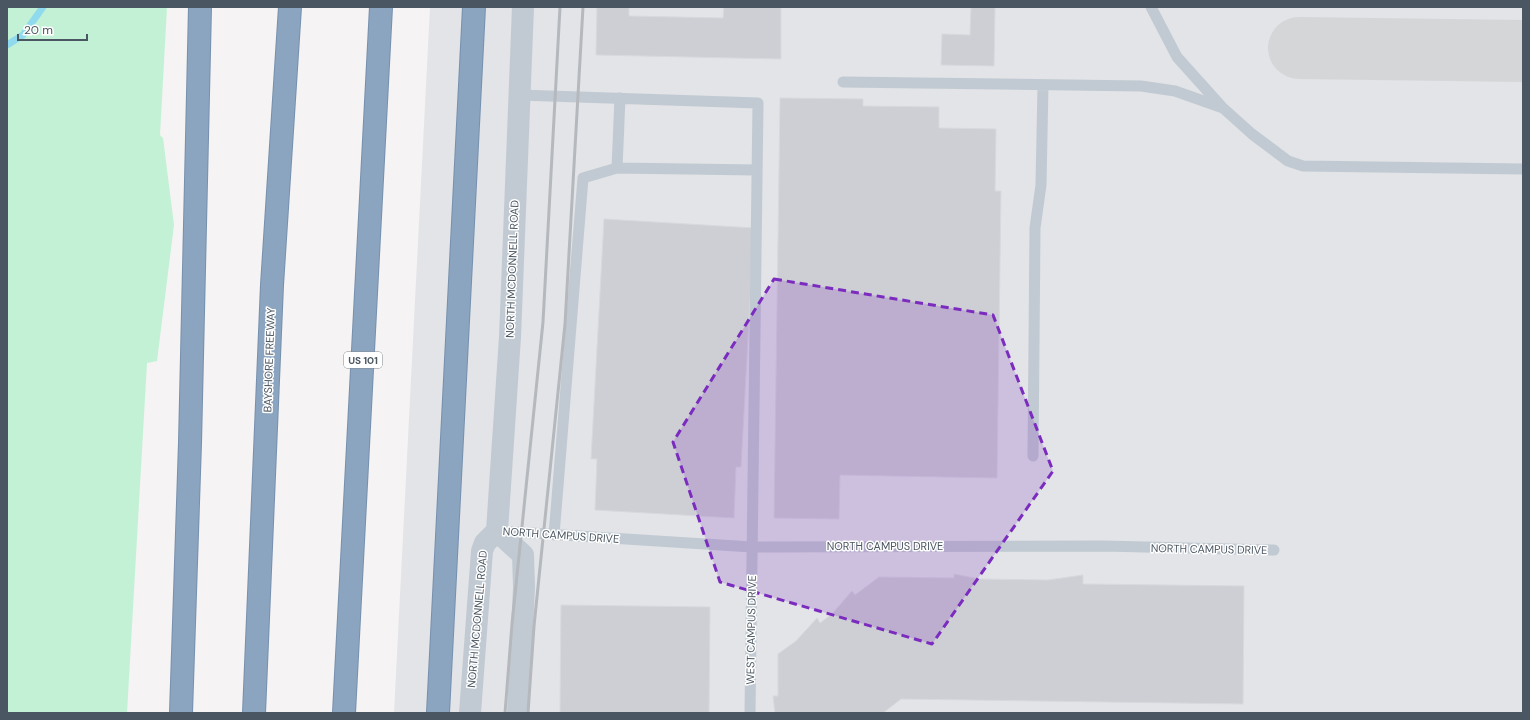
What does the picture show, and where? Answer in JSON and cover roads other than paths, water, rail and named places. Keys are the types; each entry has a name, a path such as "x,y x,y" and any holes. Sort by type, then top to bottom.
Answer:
{"highway":[{"path":"181,713 190,451 200,7"},
{"name":"BAYSHORE FREEWAY","path":"254,713 272,285 290,7"},
{"name":"US 101","path":"344,713 381,7"},
{"path":"438,713 474,7"}],"street":[{"name":"NORTH MCDONNELL ROAD","path":"470,713 482,551 485,543 497,531 510,337 523,7"},
{"path":"497,531 523,555 524,587 518,713"}],"lane":[{"path":"1151,7 1177,57 1223,108 1252,134 1288,161 1303,166 1523,169"},
{"path":"843,82 1141,86 1164,89 1223,108"},
{"path":"1033,456 1035,228 1041,185 1043,85"},
{"path":"519,95 620,98 617,168"},
{"name":"WEST CAMPUS DRIVE","path":"620,98 758,103 750,713"},
{"path":"554,535 583,178 617,168 757,170"},
{"name":"NORTH CAMPUS DRIVE","path":"497,531 752,547 1102,546 1274,550"}],"waterway":[{"path":"7,45 23,35 43,7"}],"railway":[{"path":"505,713 512,624 543,322 560,7"},
{"path":"528,713 534,626 565,324 583,7"}]}
